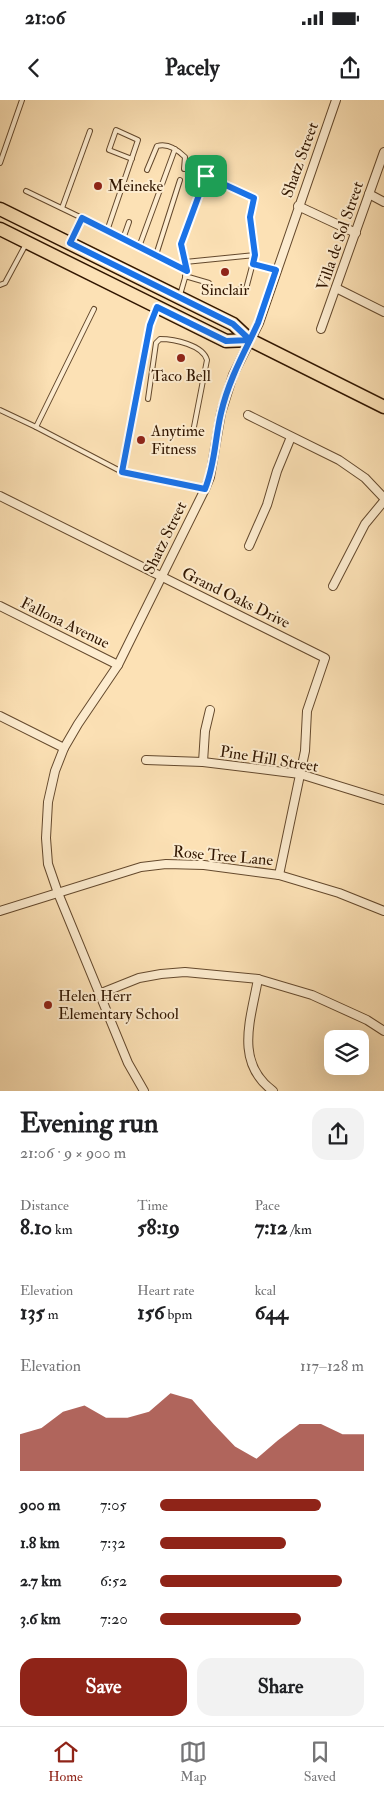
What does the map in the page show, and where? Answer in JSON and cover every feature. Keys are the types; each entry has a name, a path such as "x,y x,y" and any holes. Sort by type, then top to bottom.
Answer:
{"main road":[{"path":"0,208 233,324 250,340 384,407"},
{"path":"0,229 226,341 250,340"},
{"path":"27,242 36,239 45,240 64,247 70,243"}],"street":[{"name":"Shatz Street","path":"144,1091 128,1063 58,893 48,864 46,838 48,802 55,771 64,748 118,665 205,489 210,476 224,403 233,375 258,323 336,100"},
{"name":"Villa de Sol Street","path":"321,329 384,152"},
{"path":"369,194 384,202"},
{"path":"298,206 356,233"},
{"path":"336,288 384,312"},
{"path":"248,415 338,460 365,478 384,499 364,524 333,586"},
{"path":"249,546 267,505 276,471 291,437"},
{"name":"Grand Oaks Drive","path":"0,496 325,658 307,711 305,751 300,774"},
{"name":"Fallona Avenue","path":"0,606 118,665"},
{"path":"203,762 205,731 210,710"},
{"path":"0,716 64,748"},
{"name":"Pine Hill Street","path":"146,760 203,762 300,774 384,800"},
{"path":"279,876 300,774"},
{"name":"Rose Tree Lane","path":"0,911 141,867 166,864 204,865 279,876 339,893 384,911"},
{"path":"99,994 139,978 161,974 184,972 258,980 312,995 367,1020 384,1031"},
{"path":"258,980 247,1043 249,1058 257,1076 273,1091"}],"lane":[{"path":"0,163 22,100"},
{"path":"108,231 138,140 116,130 109,150 132,158"},
{"path":"62,208 90,131"},
{"path":"147,170 157,146 163,144 175,149 185,157 184,169"},
{"path":"139,246 175,149"},
{"path":"26,191 139,246 186,273 209,283 212,292 246,289 255,255 250,217 254,198 206,176 181,244 186,273 180,297"},
{"path":"156,255 180,180"},
{"path":"70,243 82,218"},
{"path":"123,238 129,222"},
{"path":"0,285 6,283 27,242"},
{"path":"185,262 255,255"},
{"path":"253,264 276,270"},
{"path":"122,472 150,325 157,307"},
{"path":"36,427 94,309"},
{"path":"148,399 156,343 160,339 173,339 201,351 206,355 207,360 193,432"},
{"path":"0,410 122,472 205,489"}],"place":[{"name":"Meineke","path":"98,186"},
{"name":"Sinclair","path":"225,272"},
{"name":"Taco Bell","path":"181,358"},
{"name":"Anytime Fitness","path":"141,440"},
{"name":"Helen Herr Elementary School","path":"48,1005"}],"route":[{"path":"206,176 181,244 187,271 82,218 70,243 233,324 250,340 233,375 221,413 210,476 205,489 122,472 150,325 157,307 226,341 250,340 258,323 276,270 253,264 255,255 250,217 254,198 206,176"}]}
